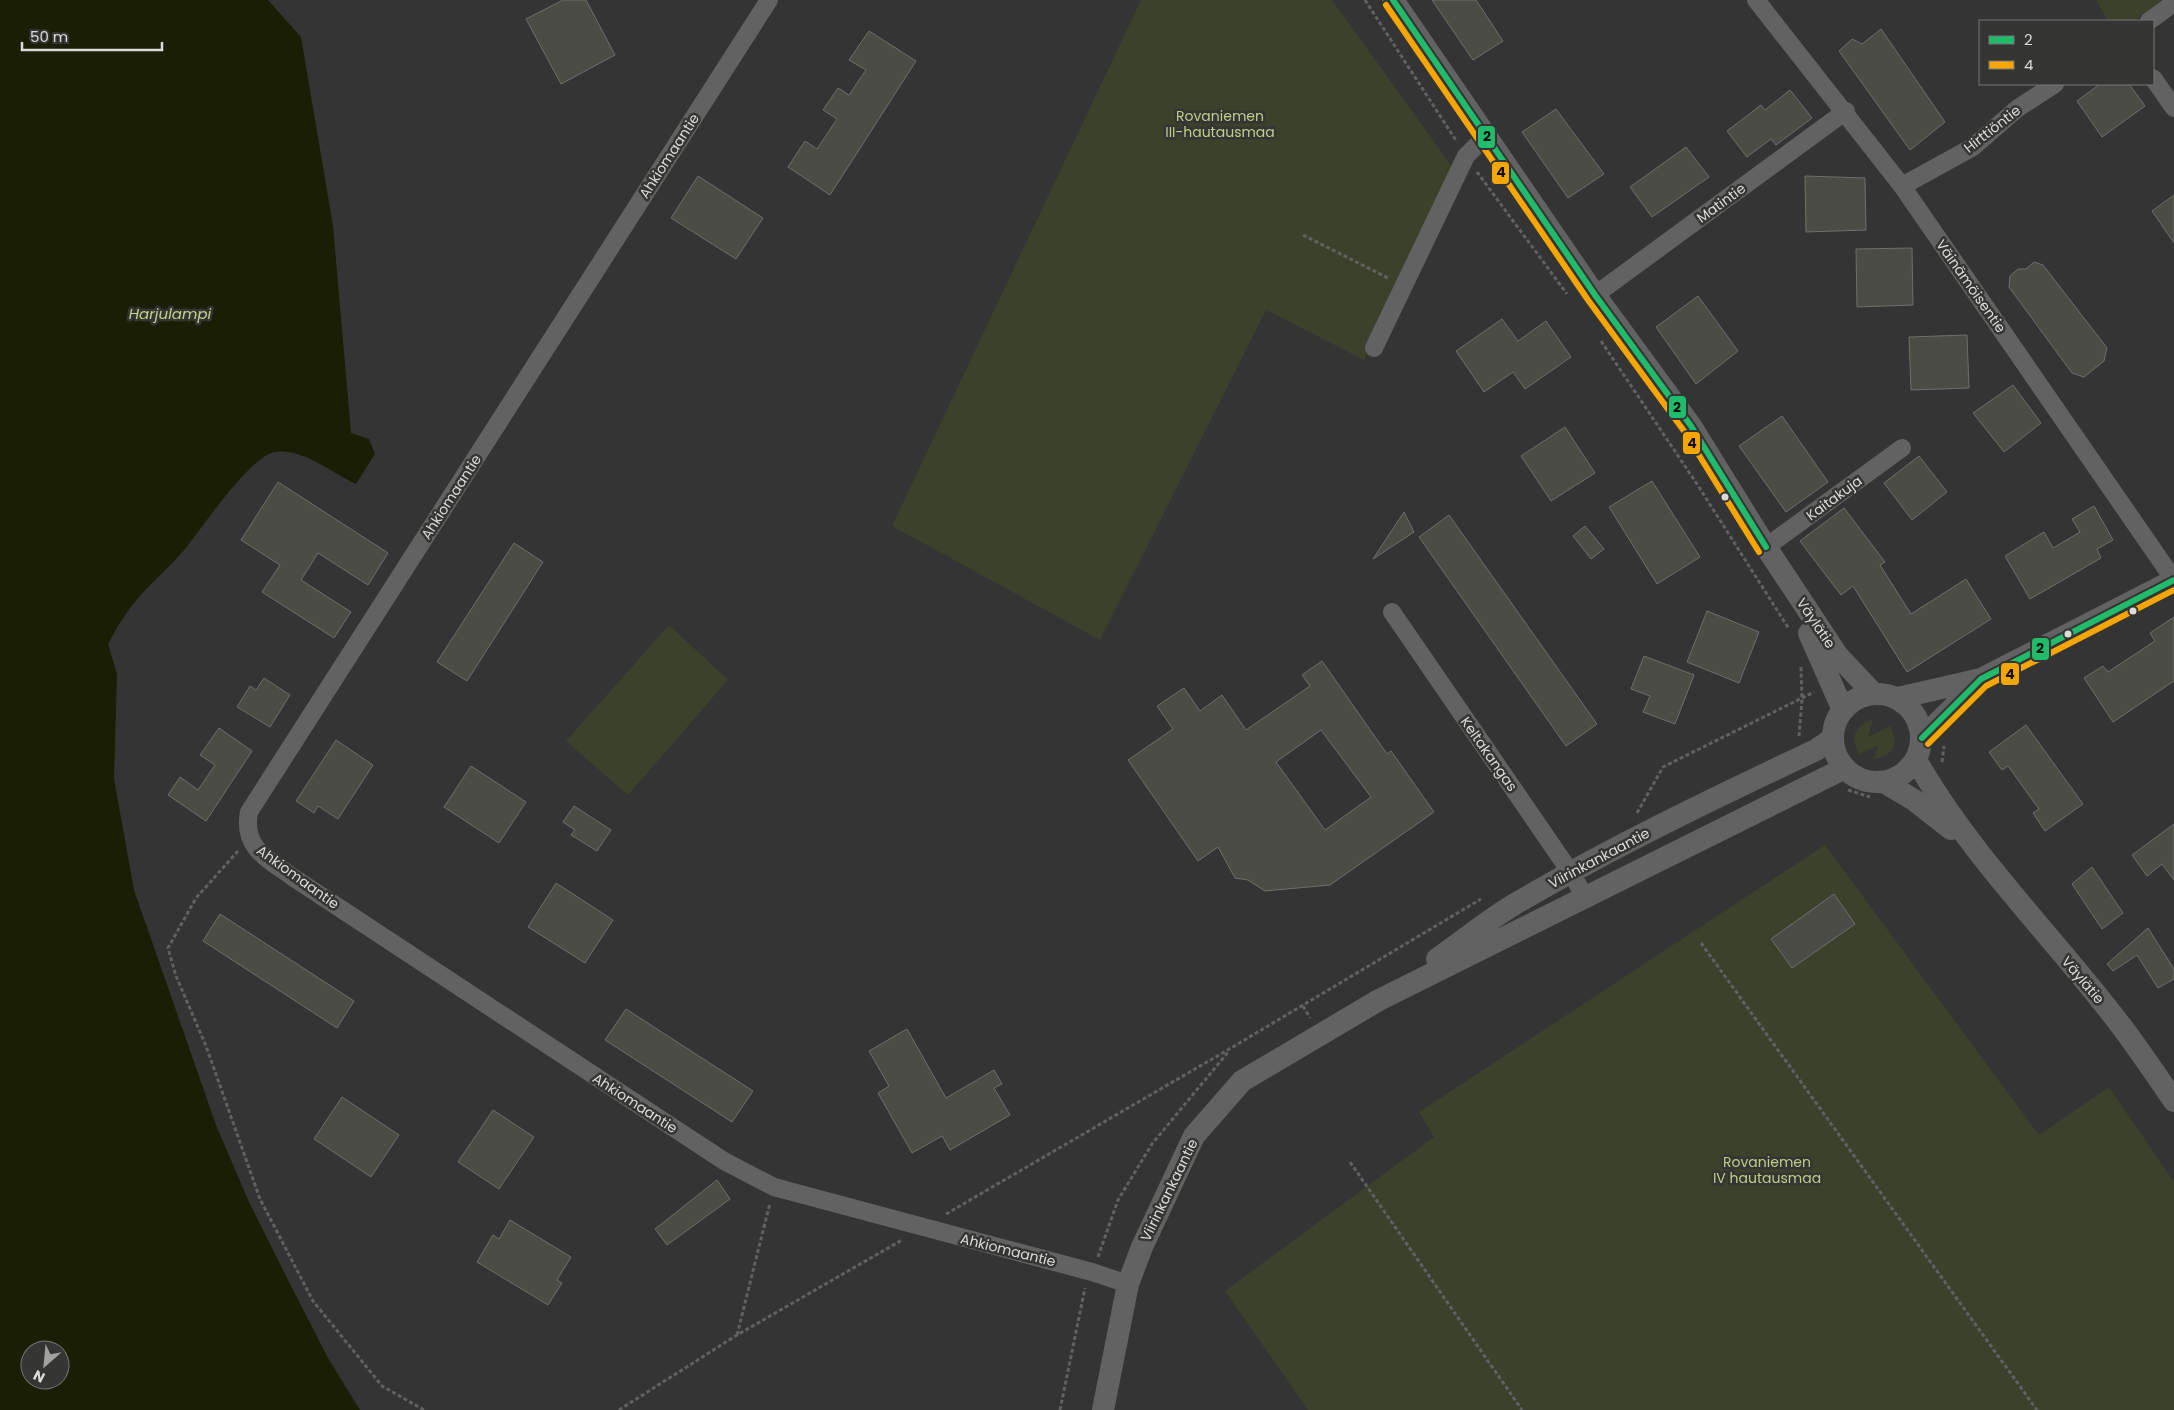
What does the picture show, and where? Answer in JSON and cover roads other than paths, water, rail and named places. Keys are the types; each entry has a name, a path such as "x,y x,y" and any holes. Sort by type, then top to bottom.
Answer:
{"street":[{"name":"Ahkiomaantie","path":"769,0 249,812 246,827 250,842 294,878 724,1162 774,1187 1092,1272 1128,1284"},
{"name":"Väylätie","path":"1393,0 1596,295 1691,426 1766,548 1838,656 1873,694"},
{"name":"Väinämöisentie","path":"1756,0 1846,112 1902,186 2174,580"},
{"path":"2150,20 2174,3"},
{"path":"2154,79 2174,108"},
{"name":"Hirttiöntie","path":"1902,186 1973,147 2018,108 2053,85"},
{"name":"Matintie","path":"1596,295 1846,112"},
{"path":"1374,348 1466,156 1487,135"},
{"name":"Kaitakuja","path":"1766,548 1902,448"},
{"name":"Väylätie","path":"1766,548 1824,664 1843,710"},
{"path":"1898,698 1981,679 2174,580"},
{"name":"Keltakangas","path":"1392,612 1571,872 1585,897"},
{"path":"1922,738 1981,679"},
{"path":"1873,694 1885,694 1898,698 1906,703 1918,719 1922,738 1916,760 1907,770 1880,790 1845,768 1838,759 1833,738 1835,723 1843,710 1851,702 1873,694"},
{"name":"Viirinkankaantie","path":"1379,1000 1513,905 1640,836 1816,750 1833,738"},
{"name":"Väylätie","path":"1916,760 1948,812 1986,863 2122,1026 2174,1101"},
{"name":"Viirinkankaantie","path":"1103,1410 1128,1284 1142,1246 1194,1136 1242,1081 1379,1000 1845,768"},
{"name":"Väylätie","path":"1880,790 1942,821 1986,863"}],"water":[{"name":"Harjulampi","path":"0,0 268,0 301,37 333,226 351,433 369,439 375,454 356,484 307,457 286,452 275,452 265,456 240,479 185,549 135,601 108,644 117,674 114,779 134,890 216,1125 249,1202 328,1358 360,1410 0,1410"}],"park label":[{"name":"Rovaniemen III-hautausmaa","path":"1220,124"},
{"name":"Rovaniemen IV hautausmaa","path":"1767,1170"}]}
